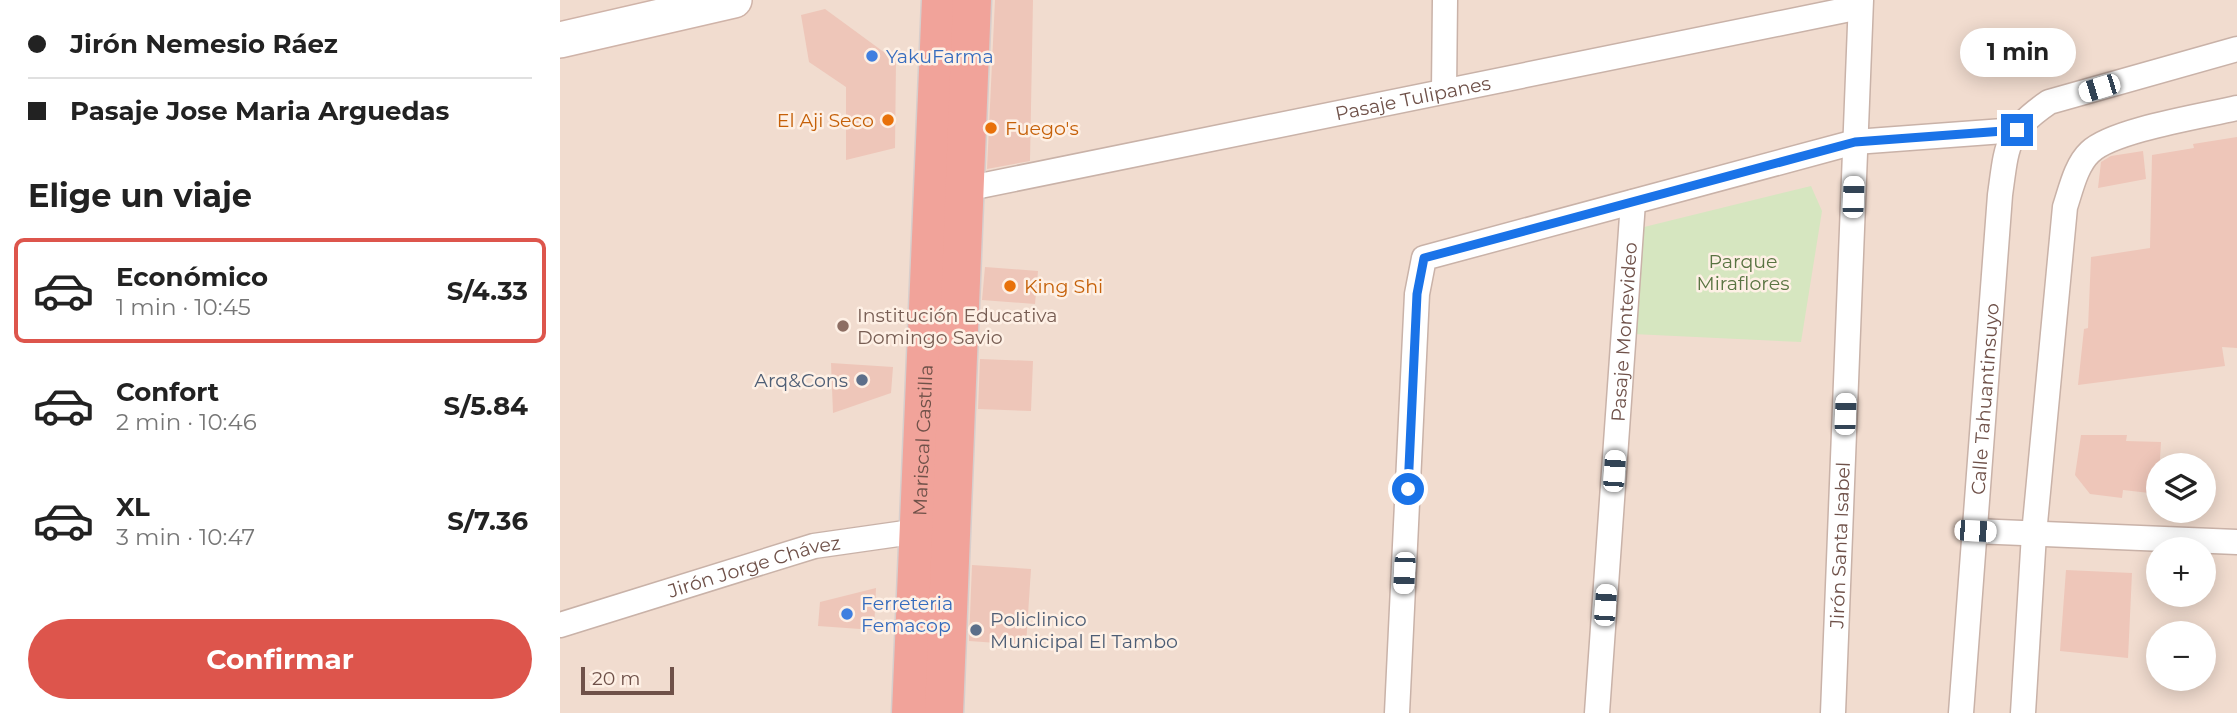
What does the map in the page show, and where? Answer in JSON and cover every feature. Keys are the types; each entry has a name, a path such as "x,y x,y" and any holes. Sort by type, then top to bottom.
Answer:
{"highway":[{"name":"Mariscal Castilla","path":"941,0 935,529 944,713"},
{"name":"Mariscal Castilla","path":"911,713 935,529 965,189 972,0"}],"street":[{"path":"560,40 734,0"},
{"path":"1444,91 1445,0"},
{"name":"Pasaje Tulipanes","path":"965,189 1861,3"},
{"name":"Jirón Santa Isabel","path":"1833,713 1861,3"},
{"path":"1397,713 1417,294 1424,258 1855,142 2017,130 2026,118 2049,102 2237,49"},
{"path":"2023,713 2034,534 2065,207 2076,173 2090,151 2133,131 2237,108"},
{"name":"Calle Tahuantinsuyo","path":"1961,713 2000,195 2008,141 2017,130"},
{"name":"Pasaje Montevideo","path":"1597,713 1633,202"},
{"name":"Jirón Jorge Chávez","path":"560,625 814,546 935,529"},
{"path":"1975,531 2237,542"}],"shaded area":[{"path":"560,0 2237,0 2237,713 560,713"}],"green space":[{"name":"Parque Miraflores","path":"1811,186 1822,211 1801,342 1633,334 1640,228"}],"building":[{"path":"995,0 1033,0 1030,161 987,169"},
{"path":"825,9 896,61 895,148 846,160 846,87 809,62 801,15"},
{"path":"2237,137 2237,348 2222,347 2225,366 2078,385 2084,329 2088,328 2091,257 2150,248 2152,155 2194,148 2193,144"},
{"path":"2143,151 2146,179 2098,188 2101,162 2111,156"},
{"name":"King Shi","path":"985,267 1038,271 1035,304 982,300"},
{"path":"980,359 1033,361 1031,411 978,409"},
{"name":"Arq&Cons","path":"831,363 893,367 891,393 833,413"},
{"path":"2081,435 2127,435 2126,441 2161,442 2160,453 2146,453 2146,493 2123,490 2122,498 2090,494 2075,475"},
{"path":"972,565 1031,569 1026,645 969,641"},
{"path":"2066,570 2132,573 2128,658 2060,651"},
{"name":"Ferreteria Femacop","path":"876,588 874,630 818,626 820,602"}],"place":[{"name":"YakuFarma","path":"872,56"},
{"name":"El Aji Seco","path":"888,120"},
{"name":"Fuego's","path":"991,128"},
{"name":"King Shi","path":"1010,286"},
{"name":"Institución Educativa Domingo Savio","path":"843,326"},
{"name":"Arq&Cons","path":"862,380"},
{"name":"Ferreteria Femacop","path":"847,614"},
{"name":"Policlinico Municipal El Tambo","path":"976,630"}],"route":[{"path":"1408,489 1417,294 1424,258 1855,142 2017,130"}]}
